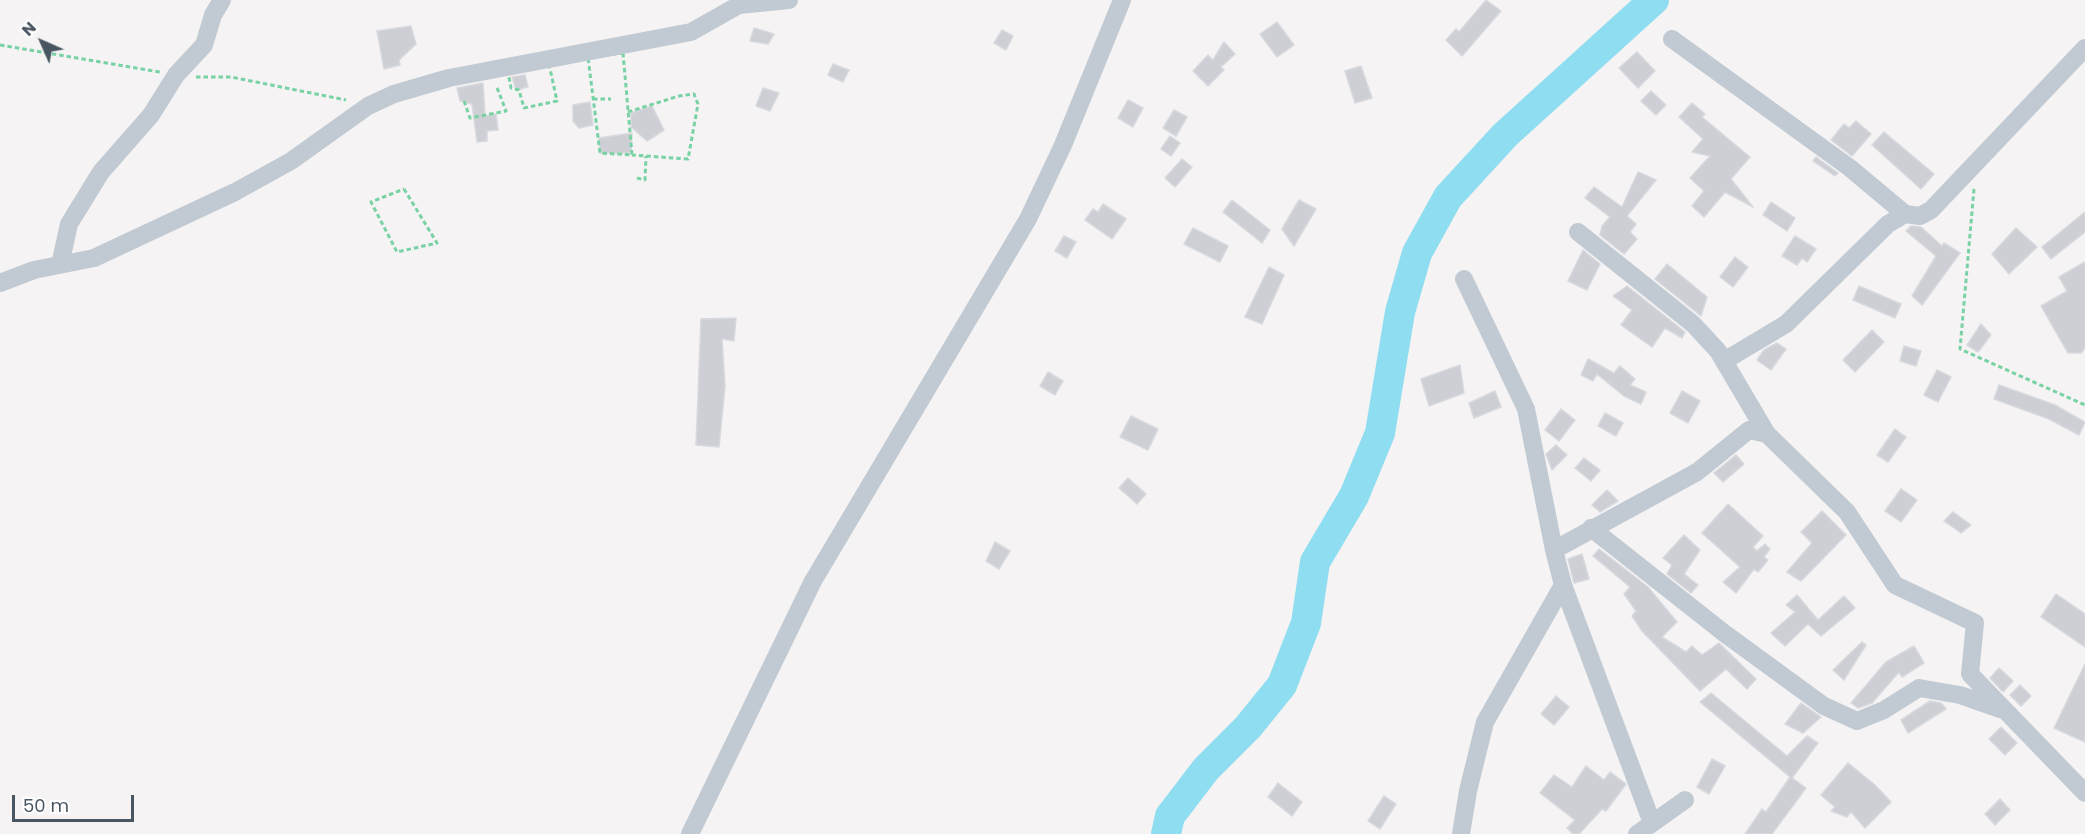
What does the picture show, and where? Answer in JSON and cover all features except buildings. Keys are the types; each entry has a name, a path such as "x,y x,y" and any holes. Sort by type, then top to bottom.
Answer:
{"street":[{"path":"60,265 69,224 101,172 151,115 176,75 204,45 213,15 222,0"},
{"path":"0,283 34,270 94,258 235,192 291,161 368,106 394,94 449,78 508,70 691,32 739,5 789,0"},
{"path":"690,834 813,581 1028,219 1064,145 1122,0"},
{"path":"1672,39 1850,168 1905,214 1920,216 1931,210 2085,48"},
{"path":"1724,361 1786,324 1888,224 1905,214"},
{"path":"1578,232 1693,324 1724,361 1767,434 1847,512 1895,585 1974,623 1970,674 2085,794"},
{"path":"1464,279 1526,409 1563,585 1653,823"},
{"path":"1554,550 1697,472 1749,430 1767,434"},
{"path":"1591,528 1724,633 1824,706 1857,721 1884,710 1919,688 1960,695 2005,710"},
{"path":"1461,834 1468,791 1485,722 1563,585"},
{"path":"1637,834 1685,800"}],"path":[{"path":"628,112 694,94 698,104 688,159 600,153 588,57 623,53 628,112 632,155"},
{"path":"464,101 470,118 506,111 493,77 508,70 549,64 556,102 524,108 519,90 511,88 508,70"},
{"path":"593,99 611,99"},
{"path":"637,178 645,180 646,156"},
{"path":"1976,163 1960,349 2085,405"},
{"path":"404,189 437,243 397,252 371,202 404,189"}],"waterway":[{"path":"1166,834 1170,816 1206,769 1248,727 1282,685 1306,623 1315,562 1354,496 1380,433 1400,312 1417,253 1448,197 1505,135 1654,0"}]}
